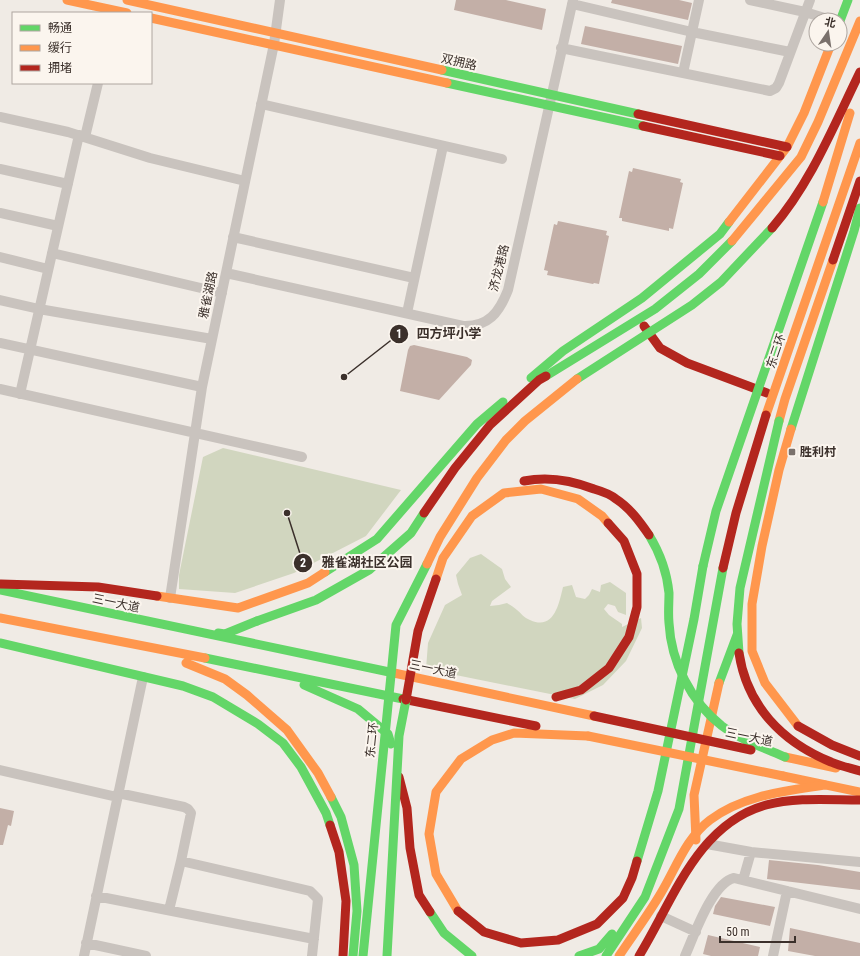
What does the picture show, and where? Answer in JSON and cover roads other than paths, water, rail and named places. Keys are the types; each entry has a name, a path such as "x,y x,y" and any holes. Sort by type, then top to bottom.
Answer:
{"main road":[{"path":"67,0 116,12"},
{"name":"双拥路","path":"127,0 786,147"},
{"path":"843,12 848,0"},
{"name":"双拥路","path":"152,18 780,156"},
{"path":"116,615 225,634 316,600 369,570 411,533 455,468 490,425 539,380 655,309 699,274 730,243 801,157 818,122 860,21"},
{"path":"0,584 98,588 238,608 308,583 377,539 477,424 563,351 642,298 720,234 786,147 804,113 828,52"},
{"path":"440,537 477,478 506,440 525,421 581,376 692,305 721,282 763,239 780,219 812,169 860,72"},
{"path":"588,736 514,733 492,740 461,759 436,792 429,834 436,874 456,909 484,932 521,943 558,940 597,924 623,898 632,878 658,791 694,619 703,566 716,511 819,215 860,77"},
{"name":"东二环","path":"645,897 679,809 723,568 736,513 757,442 860,143"},
{"path":"860,181 785,399 752,530 736,610 740,664 759,708 772,724 791,740 826,760 860,772"},
{"path":"859,213 798,404 779,470 762,546 752,604 752,651 765,683 799,727 832,745 860,756"},
{"path":"629,307 660,348 687,363 798,404"},
{"path":"485,494 499,488 528,480 553,478 573,481 616,499 625,507 646,532 657,548 664,567 668,587 669,628 673,646 677,661 694,697 720,725 739,738 785,757"},
{"path":"387,956 399,736 418,631 443,558 472,516 504,493 540,489 578,499 602,516 624,541 637,574 637,607 629,637 609,668 581,690 556,697 473,690"},
{"path":"440,537 471,506"},
{"name":"东二环","path":"363,956 396,625 440,537"},
{"name":"三一大道","path":"0,590 860,772"},
{"path":"697,857 694,795 717,688 744,616 752,604"},
{"path":"0,618 274,672 860,792"},
{"path":"0,643 183,686 213,696 258,724 283,743 301,767 326,813 339,852 346,901 343,956"},
{"path":"130,644 192,665 225,679 247,695 287,730 318,773 341,818 354,865 358,911 353,956"},
{"path":"274,672 358,709 388,734 407,808 410,848 419,895 444,933 472,956"},
{"path":"619,956 660,894 686,848 709,820 747,800 774,793 825,785"},
{"path":"639,956 661,916 697,857 707,844 726,825 747,812 765,806 786,802 860,800"},
{"path":"579,956 599,949 645,897"},
{"path":"606,956 645,897"}],"street":[{"name":"雅雀湖路","path":"170,598 202,387 274,44 280,0"},
{"path":"682,73 699,0"},
{"path":"750,0 808,13"},
{"path":"562,48 770,91 776,88 779,83 810,0"},
{"path":"572,2 692,32 790,52"},
{"name":"济龙港路","path":"226,273 462,326 478,325 494,315 502,304 508,290 572,2"},
{"path":"20,394 68,184 98,84"},
{"path":"261,104 502,160"},
{"path":"0,117 82,136 150,158 245,181"},
{"path":"407,313 443,146"},
{"path":"0,169 68,184"},
{"path":"0,213 58,226"},
{"path":"233,238 414,278"},
{"path":"52,253 222,293"},
{"path":"0,258 48,269"},
{"path":"0,300 39,309 212,339"},
{"path":"0,343 202,387"},
{"path":"0,389 302,457"},
{"path":"84,956 143,677"},
{"path":"0,770 188,809 191,813 191,818 169,910"},
{"path":"707,844 751,852 860,862"},
{"path":"743,880 751,852"},
{"path":"181,861 310,890 318,898 312,956"},
{"path":"686,956 712,896 729,879 734,878 743,880 860,909"},
{"path":"773,956 787,891"},
{"path":"96,896 314,939"},
{"path":"661,916 696,932"},
{"path":"86,943 146,956"}],"place":[{"name":"四方坪小学","path":"344,377"},
{"name":"胜利村","path":"792,452"},
{"name":"雅雀湖社区公园","path":"287,513"}]}
